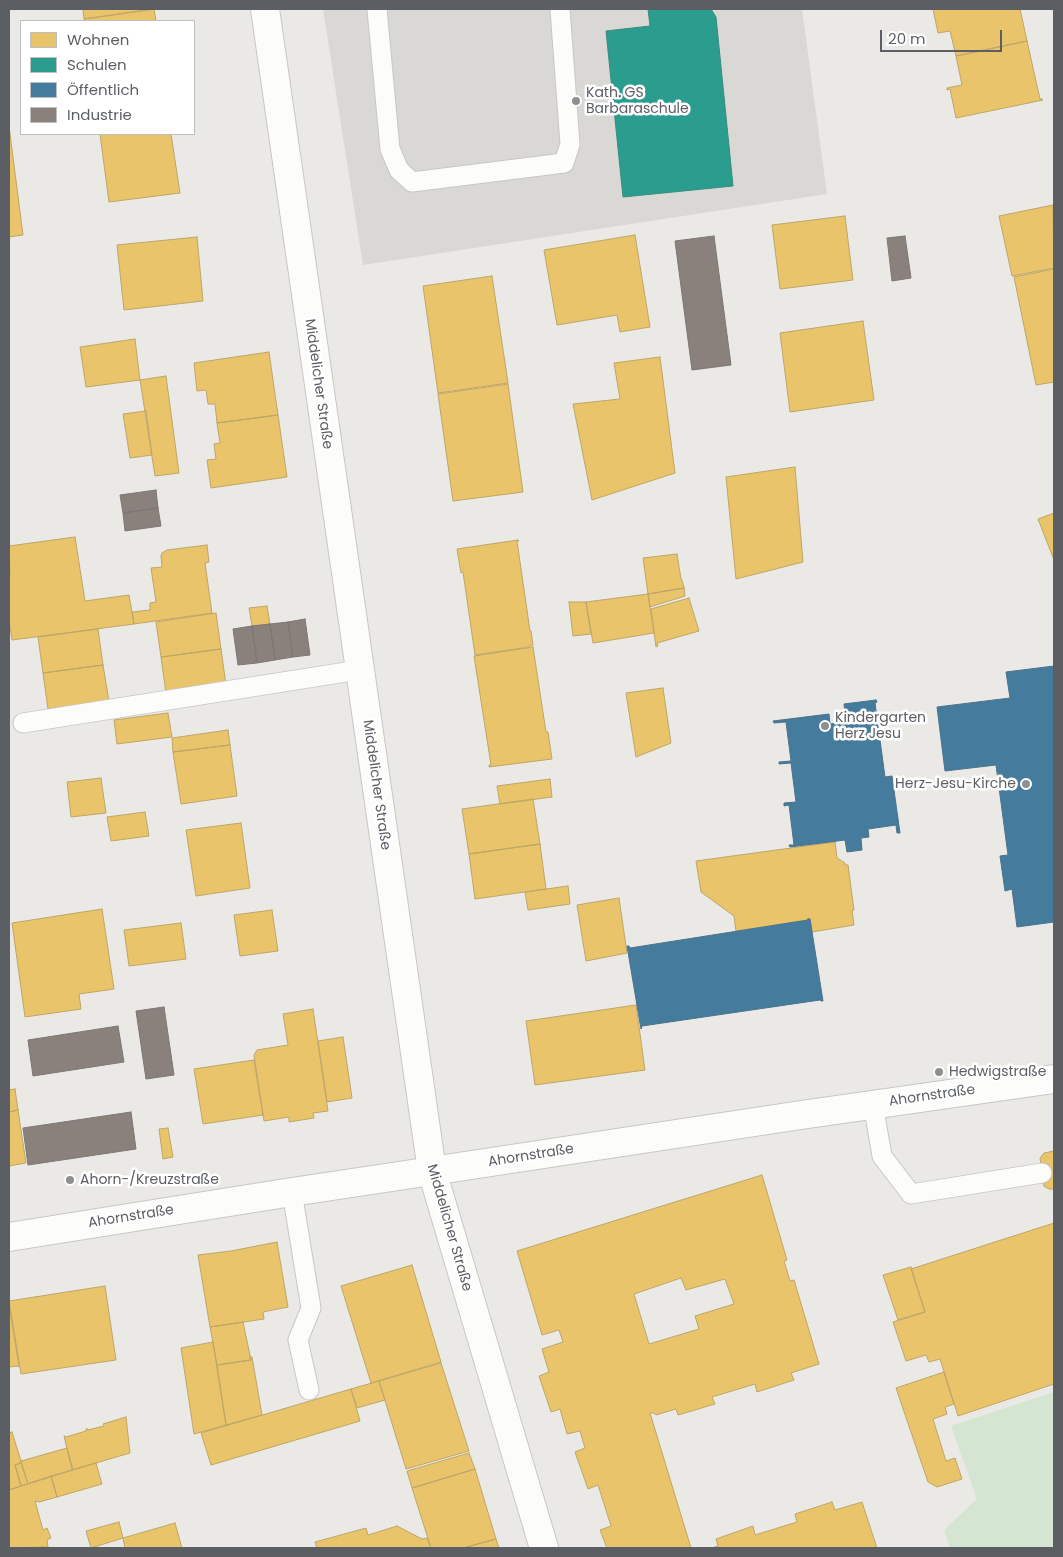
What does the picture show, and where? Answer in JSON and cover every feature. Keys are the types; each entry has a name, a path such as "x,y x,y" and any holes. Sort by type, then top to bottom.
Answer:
{"street":[{"name":"Middelicher Straße","path":"265,9 432,1171 544,1548"},
{"name":"Ahornstraße","path":"9,1237 873,1104 1054,1079"}],"lane":[{"path":"377,9 390,149 399,170 412,182 564,163 570,144 560,9"},
{"path":"23,723 359,670"},
{"path":"873,1104 882,1156 911,1194 1042,1173"},
{"path":"292,1192 311,1308 298,1340 309,1390"}],"shaded area":[{"name":"Kath. GS Barbaraschule","path":"323,9 802,9 827,194 363,265"}],"green space":[{"path":"1054,1392 1054,1548 950,1548 944,1530 977,1499 951,1426"}],"building: Wohnen":[{"path":"83,9 154,9 84,19"},
{"path":"154,9 156,20 84,20"},
{"path":"933,9 1020,9 1027,41 956,56 950,31 938,33"},
{"path":"1027,41 1040,99 1043,100 956,118 950,89 947,90 947,88 962,85 956,56"},
{"path":"9,126 23,235 9,237"},
{"path":"100,135 171,135 180,193 109,202"},
{"path":"1053,205 1054,268 1012,276 999,216"},
{"path":"845,216 853,280 780,289 772,225"},
{"path":"635,235 650,327 620,332 617,315 557,325 544,250"},
{"path":"197,237 203,301 124,310 117,245"},
{"path":"1054,269 1054,382 1036,385 1014,277"},
{"path":"492,276 508,383 438,393 423,286"},
{"path":"863,321 874,400 790,412 780,333"},
{"path":"135,339 140,380 86,387 80,347"},
{"path":"269,352 278,415 217,423 215,404 208,404 206,390 197,391 194,363"},
{"path":"660,357 675,473 592,500 573,404 620,399 614,363"},
{"path":"166,376 179,473 155,476 140,380"},
{"path":"508,384 523,492 453,501 438,394"},
{"path":"146,411 152,455 130,458 123,414"},
{"path":"278,415 287,477 211,488 207,460 216,459 214,444 220,443 217,423"},
{"path":"795,467 803,562 736,579 726,477"},
{"path":"1054,513 1054,560 1038,519"},
{"path":"75,537 85,601 129,595 134,624 12,640 9,620 9,546"},
{"path":"518,540 533,645 475,655 463,572 461,573 457,549"},
{"path":"207,545 209,562 205,563 212,613 134,624 132,612 150,610 150,603 156,602 151,568 162,567 162,553 167,550"},
{"path":"677,554 684,588 648,594 643,558"},
{"path":"684,588 685,596 650,607 648,594"},
{"path":"648,594 654,633 593,643 586,602"},
{"path":"689,598 699,631 657,643 658,646 656,647 651,609"},
{"path":"569,602 586,602 591,634 573,636"},
{"path":"267,606 270,624 252,626 249,608"},
{"path":"216,613 221,649 161,657 156,622"},
{"path":"98,629 103,665 43,673 38,637"},
{"path":"533,647 552,759 489,767 491,765 474,656"},
{"path":"221,649 226,685 166,693 161,657"},
{"path":"103,665 109,701 48,709 43,673"},
{"path":"663,688 671,743 636,757 626,693"},
{"path":"168,713 172,737 117,744 114,720"},
{"path":"228,730 230,745 173,752 172,738"},
{"path":"230,745 237,796 181,804 173,752"},
{"path":"101,778 106,813 71,817 67,782"},
{"path":"550,779 552,797 500,804 497,786"},
{"path":"533,799 540,844 469,854 462,809"},
{"path":"145,812 149,836 111,841 107,817"},
{"path":"241,823 250,888 196,896 186,830"},
{"path":"835,842 837,858 845,863 845,865 848,865 854,925 812,932 810,919 808,919 736,931 734,916 701,892 696,861"},
{"path":"540,844 546,889 475,899 469,854"},
{"path":"568,886 570,904 528,910 525,892"},
{"path":"619,898 627,953 586,961 577,905"},
{"path":"102,909 114,989 79,994 81,1009 25,1017 12,923"},
{"path":"272,910 278,951 240,956 234,915"},
{"path":"181,923 186,959 129,966 124,930"},
{"path":"636,1005 645,1070 535,1085 526,1021"},
{"path":"313,1009 328,1111 313,1113 314,1118 289,1122 289,1117 264,1121 254,1055 257,1050 288,1045 283,1014"},
{"path":"343,1037 352,1098 327,1102 318,1041"},
{"path":"254,1060 263,1115 203,1124 194,1069"},
{"path":"15,1089 18,1110 9,1112 9,1090"},
{"path":"18,1110 26,1163 9,1166 9,1112"},
{"path":"168,1128 173,1157 163,1159 159,1129"},
{"path":"1054,1151 1054,1189 1049,1189 1044,1186 1040,1158 1044,1153"},
{"path":"762,1175 787,1260 784,1261 790,1281 794,1280 819,1364 791,1373 794,1380 757,1392 755,1384 712,1397 715,1404 678,1415 676,1409 656,1415 650,1413 691,1548 607,1548 600,1530 611,1526 598,1485 588,1489 575,1452 585,1448 580,1431 567,1434 560,1409 551,1412 539,1376 549,1372 542,1349 563,1342 559,1330 542,1335 517,1251","holes":["681,1278 686,1290 725,1279 734,1304 695,1316 699,1329 649,1344 634,1294"]},
{"path":"1054,1223 1054,1384 958,1416 940,1359 929,1362 926,1355 906,1361 893,1322 925,1312 911,1269"},
{"path":"277,1242 288,1307 263,1312 264,1319 210,1327 198,1255"},
{"path":"412,1265 441,1362 371,1383 341,1286"},
{"path":"911,1267 925,1312 898,1320 883,1275"},
{"path":"105,1286 116,1360 21,1374 9,1301"},
{"path":"9,1304 19,1366 18,1367 9,1367"},
{"path":"243,1322 251,1360 217,1365 210,1327"},
{"path":"213,1342 226,1425 194,1434 181,1348"},
{"path":"250,1357 252,1357 262,1415 226,1425 217,1365 251,1360"},
{"path":"441,1363 469,1451 406,1469 379,1381"},
{"path":"944,1372 954,1404 945,1407 947,1414 933,1419 946,1461 955,1458 962,1479 937,1487 928,1482 896,1388"},
{"path":"379,1381 385,1400 357,1408 351,1389"},
{"path":"351,1389 360,1421 211,1465 201,1433"},
{"path":"126,1417 130,1453 72,1470 64,1436 104,1426 103,1424"},
{"path":"12,1432 21,1461 21,1463 15,1465 21,1486 9,1490 9,1433"},
{"path":"67,1448 73,1470 28,1484 21,1461"},
{"path":"469,1453 475,1469 412,1488 407,1471"},
{"path":"21,1463 28,1484 21,1486 15,1465"},
{"path":"96,1463 102,1484 57,1497 51,1476"},
{"path":"475,1469 496,1539 463,1548 431,1548 412,1488"},
{"path":"51,1476 57,1497 39,1502 35,1501 43,1530 47,1528 51,1538 47,1540 48,1547 9,1548 9,1490"},
{"path":"832,1502 835,1510 862,1502 877,1548 712,1548 718,1546 716,1539 753,1526 755,1535 797,1522 795,1514"},
{"path":"119,1522 123,1538 91,1548 86,1531"},
{"path":"175,1523 182,1548 125,1548 123,1538"},
{"path":"397,1526 422,1539 427,1538 431,1548 317,1548 315,1542 366,1528 368,1535"},
{"path":"496,1539 499,1548 463,1548"}],"building: Schulen":[{"path":"648,9 711,9 716,17 733,186 623,197 606,31 650,26"}],"building: Öffentlich":[{"name":"Herz-Jesu-Kirche","path":"1054,666 1054,922 1017,927 1012,889 1005,891 1000,856 1008,855 996,765 945,771 937,707 1010,698 1006,672"},
{"path":"876,700 885,777 892,776 900,833 897,833 896,825 868,829 869,837 861,838 862,850 847,852 845,840 790,847 789,845 794,845 789,805 784,806 784,803 796,802 791,763 779,764 779,762 791,761 786,722 774,723 773,721 829,714 830,724 846,722 844,704"},
{"path":"810,919 823,1001 642,1026 641,1029 627,946 630,948"}],"building: Industrie":[{"path":"714,236 731,365 692,370 675,241"},
{"path":"905,236 911,278 892,281 887,238"},
{"path":"156,490 158,508 123,513 120,495"},
{"path":"158,508 161,526 125,531 123,513"},
{"path":"305,619 310,655 293,657 288,622"},
{"path":"288,622 293,657 275,660 270,624"},
{"path":"270,624 275,660 257,663 252,626"},
{"path":"252,626 257,663 238,665 233,629"},
{"path":"164,1007 174,1075 146,1079 136,1011"},
{"path":"118,1026 124,1062 33,1076 28,1040"},
{"path":"131,1112 136,1149 28,1165 23,1128"}],"place":[{"name":"Kath. GS Barbaraschule","path":"576,101"},
{"name":"Kindergarten Herz Jesu","path":"825,726"},
{"name":"Herz-Jesu-Kirche","path":"1026,784"},
{"name":"Hedwigstraße","path":"939,1072"},
{"name":"Ahorn-/Kreuzstraße","path":"70,1180"}]}
